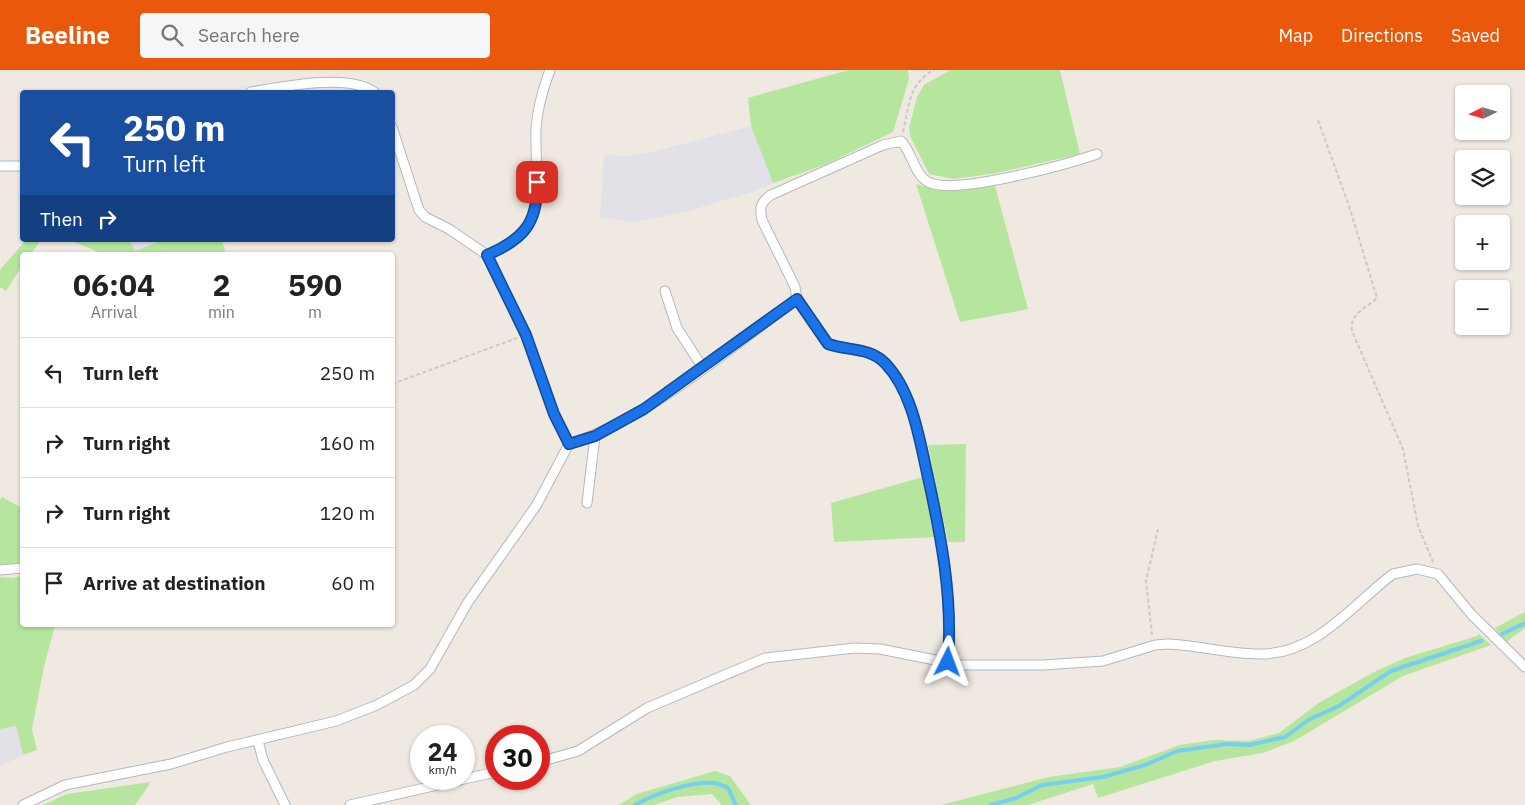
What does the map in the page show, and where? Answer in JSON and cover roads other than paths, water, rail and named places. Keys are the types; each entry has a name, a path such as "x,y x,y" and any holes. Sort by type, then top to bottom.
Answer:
{"street":[{"path":"487,255 517,238 527,228 534,215 538,197 536,128 540,102 550,70"},
{"path":"265,90 321,82 360,86 369,90"},
{"path":"395,136 419,210 425,216 449,228 487,255 526,335 554,414 569,444"},
{"path":"948,662 948,597 943,542 909,403 902,388 885,363 872,353 828,344 797,299 796,287 762,220 760,210 762,202 771,195 883,145 901,141 907,147 923,178 930,183 938,184 963,184 998,180 1097,154"},
{"path":"0,166 20,166"},
{"path":"665,291 670,310 683,340 703,368"},
{"path":"23,805 65,784 171,764 227,747 336,721 359,713 414,685 430,669 468,602 536,506 569,444 595,436 644,409 797,299"},
{"path":"587,503 595,436"},
{"path":"0,570 20,568"},
{"path":"550,759 578,751 647,708 765,658 855,648 880,649 948,662 984,666 1087,663 1154,645 1181,644 1253,654 1281,652 1309,641 1334,625 1393,574 1418,569 1438,574 1472,615 1525,667"},
{"path":"258,740 263,760 285,805"},
{"path":"350,805 416,790"}],"waterway":[{"path":"1502,634 1525,623"},
{"path":"991,805 1016,798 1042,785 1103,777 1145,765 1177,751 1227,744 1249,745 1285,737 1310,719 1339,706 1391,671 1481,641"},
{"path":"635,805 673,789 704,783 717,784 728,788 736,805"}]}
